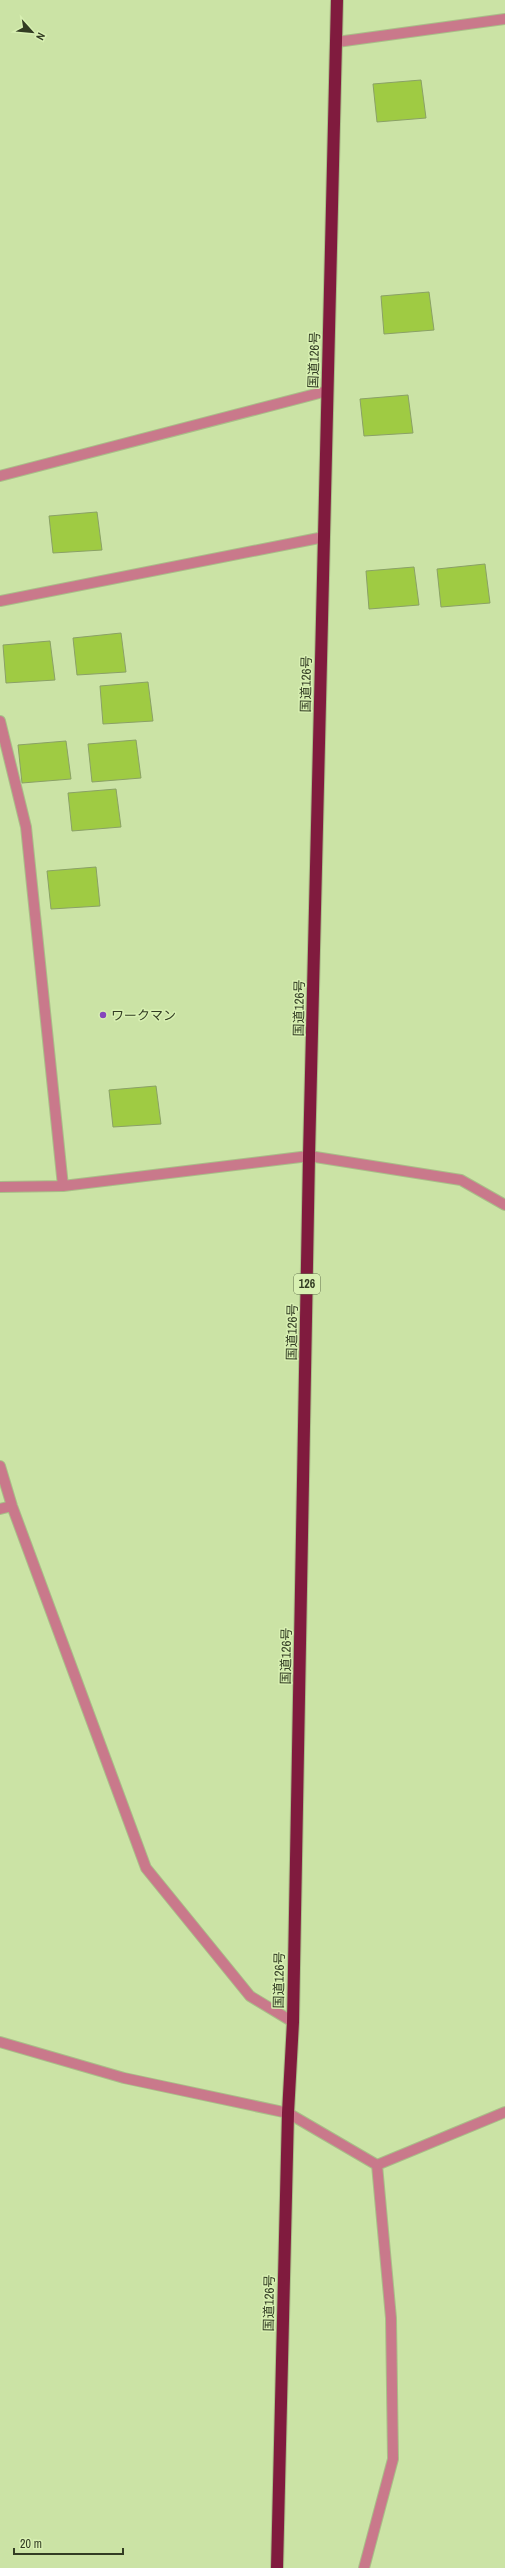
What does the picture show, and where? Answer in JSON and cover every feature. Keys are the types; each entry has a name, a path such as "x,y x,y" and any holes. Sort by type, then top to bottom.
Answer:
{"highway":[{"name":"国道126号","path":"277,2568 288,2114 292,2022 309,1156 337,0"}],"street":[{"path":"337,42 505,19"},
{"path":"0,476 327,391"},
{"path":"0,601 324,537"},
{"path":"0,721 26,827 63,1186"},
{"path":"0,1187 63,1186 309,1156 461,1180 505,1205"},
{"path":"0,1466 12,1506 146,1868 250,1996 292,2022"},
{"path":"0,1509 12,1506"},
{"path":"0,2042 124,2078 288,2114 377,2165"},
{"path":"377,2165 505,2112"},
{"path":"364,2568 394,2459 391,2318 377,2165"}],"building":[{"path":"421,80 426,118 377,122 373,84"},
{"path":"429,292 434,330 384,334 381,296"},
{"path":"408,395 413,433 364,436 360,399"},
{"path":"97,512 102,550 53,553 49,516"},
{"path":"485,564 490,603 441,607 437,569"},
{"path":"414,567 419,605 369,609 366,571"},
{"path":"121,633 126,672 77,675 73,638"},
{"path":"50,641 55,680 6,683 3,645"},
{"path":"148,682 153,721 103,724 100,686"},
{"path":"136,740 141,778 92,782 88,744"},
{"path":"66,741 71,779 22,783 18,745"},
{"path":"116,789 121,827 72,831 68,793"},
{"path":"96,867 100,906 51,909 47,871"},
{"path":"156,1086 161,1124 113,1127 109,1090"}],"place":[{"name":"ワークマン","path":"103,1015"}]}
